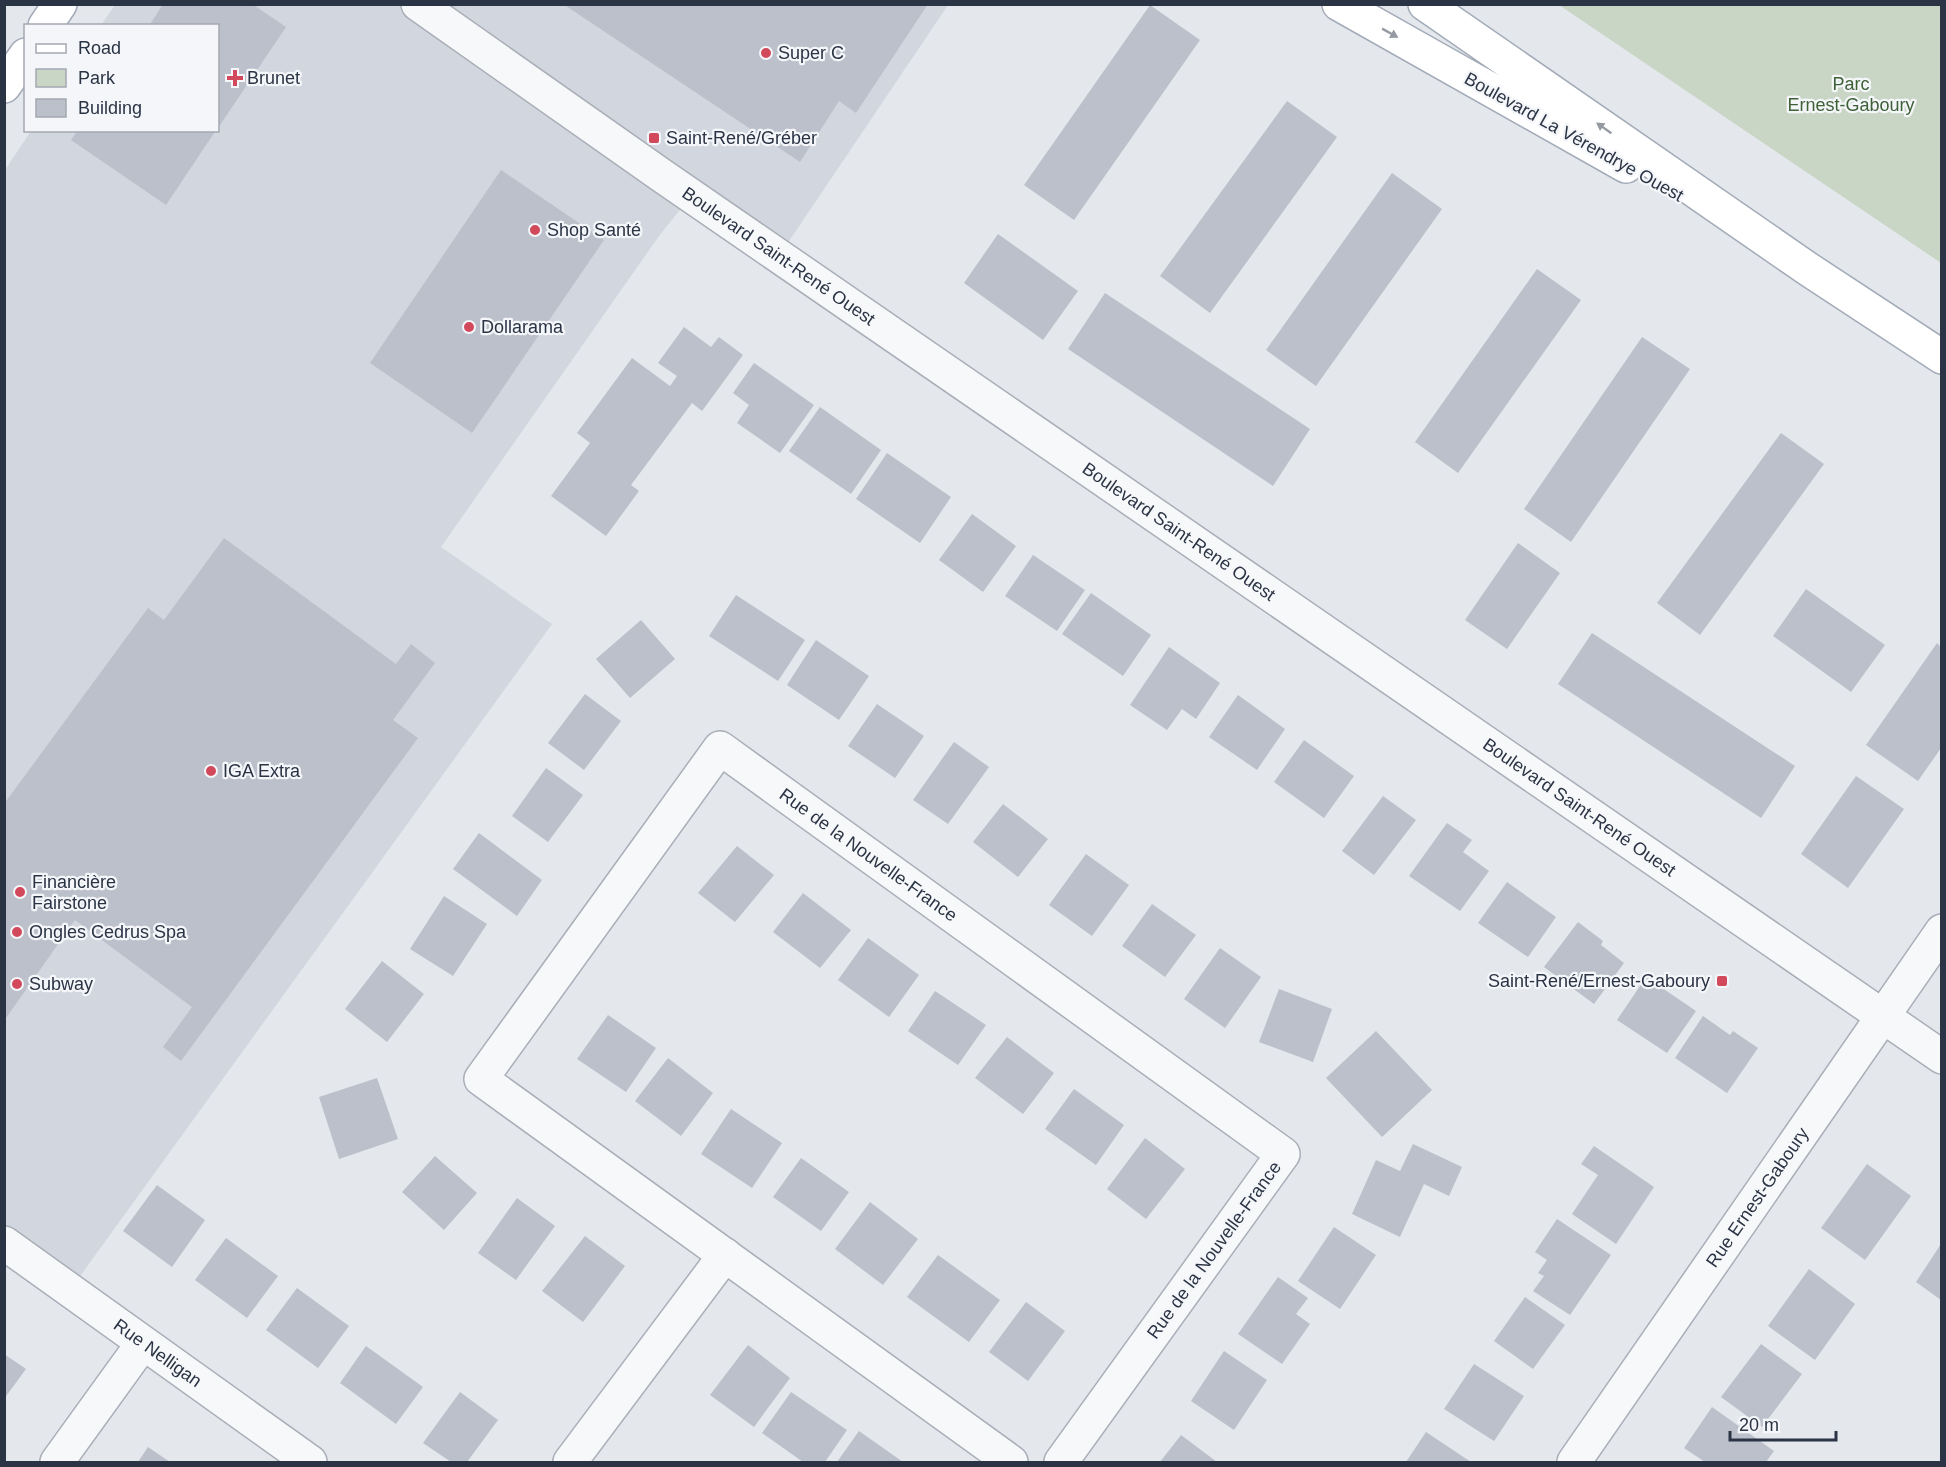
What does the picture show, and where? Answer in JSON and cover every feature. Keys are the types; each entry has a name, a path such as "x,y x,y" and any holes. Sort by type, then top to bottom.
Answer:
{"main road":[{"path":"46,24 60,4"},
{"name":"Boulevard La Vérendrye Ouest","path":"1339,4 1808,269"},
{"name":"Boulevard La Vérendrye Ouest","path":"1425,4 1808,269 1941,357"},
{"path":"4,86 24,58"}],"street":[{"name":"Boulevard Saint-René Ouest","path":"418,4 660,176 1941,1057"},
{"name":"Rue de la Nouvelle-France","path":"1011,1462 481,1079 720,748 1283,1154 1061,1462"},
{"name":"Rue Ernest-Gaboury","path":"1574,1462 1884,1017 1941,931"},
{"name":"Rue Nelligan","path":"4,1243 310,1462"},
{"path":"570,1462 725,1255"},
{"path":"57,1462 143,1343"}],"shaded area":[{"path":"115,5 948,5 779,256 691,196 659,236 441,547 552,624 70,1290 5,1243 5,170 30,132 219,132 219,24 102,24"}],"green space":[{"name":"Parc Ernest-Gaboury","path":"1559,5 1941,5 1941,263"}],"building":[{"name":"Brunet","path":"163,4 252,4 286,27 219,127 219,24 150,24"},
{"name":"Super C","path":"563,4 928,4 856,113 839,101 800,162"},
{"path":"1150,5 1200,40 1074,220 1024,185"},
{"path":"1287,101 1337,137 1210,313 1160,276"},
{"name":"Brunet","path":"77,132 215,132 166,205 71,140"},
{"name":"Dollarama","path":"501,170 604,240 472,433 370,363"},
{"path":"1392,173 1442,209 1316,386 1266,350"},
{"path":"998,234 1078,291 1043,340 964,283"},
{"path":"1537,269 1581,300 1458,473 1415,442"},
{"path":"1105,293 1310,429 1273,486 1068,349"},
{"path":"684,327 711,347 719,337 743,355 702,411 692,403 631,485 639,491 606,536 551,496 590,443 577,433 632,358 670,386 677,376 658,363"},
{"path":"1642,337 1690,369 1571,542 1524,509"},
{"path":"754,363 814,405 780,453 737,423 749,405 733,393"},
{"path":"820,407 881,450 851,494 789,451"},
{"path":"1781,433 1824,464 1700,635 1657,603"},
{"path":"887,453 951,497 920,543 856,499"},
{"path":"972,514 1016,546 983,592 939,560"},
{"name":"IGA Extra","path":"224,538 396,664 411,644 435,663 393,720 418,738 181,1061 163,1047 192,1007 75,920 4,1021 4,804 148,608 164,620"},
{"path":"1518,543 1560,573 1507,649 1465,620"},
{"path":"1033,555 1085,590 1057,631 1005,596"},
{"path":"1806,589 1885,645 1851,692 1773,636"},
{"path":"1091,593 1151,635 1123,676 1062,634"},
{"path":"736,595 805,640 778,681 709,636"},
{"path":"641,620 675,659 630,698 596,659"},
{"path":"1592,633 1795,766 1761,818 1558,684"},
{"path":"816,640 869,676 839,720 787,685"},
{"path":"1937,643 1941,647 1941,748 1918,781 1866,745"},
{"path":"1169,647 1220,683 1196,719 1182,709 1167,730 1130,705"},
{"path":"585,694 621,721 584,770 548,743"},
{"path":"1238,695 1285,729 1257,770 1209,737"},
{"path":"877,704 924,736 895,778 848,746"},
{"path":"1304,740 1354,776 1324,818 1274,782"},
{"path":"954,742 989,767 948,824 913,800"},
{"path":"546,768 583,795 548,842 512,816"},
{"path":"1856,776 1904,809 1848,888 1801,854"},
{"path":"1383,796 1416,820 1374,875 1342,851"},
{"path":"1003,804 1048,839 1018,877 973,842"},
{"path":"1447,823 1472,840 1463,852 1489,871 1460,911 1409,876"},
{"path":"479,833 542,880 517,916 453,869"},
{"path":"737,846 774,875 735,922 698,893"},
{"path":"1086,854 1129,885 1092,936 1049,905"},
{"path":"1507,882 1556,917 1528,957 1478,923"},
{"path":"803,893 851,930 820,968 773,932"},
{"path":"444,896 487,924 453,976 410,949"},
{"path":"1152,904 1196,935 1165,977 1122,946"},
{"path":"1578,922 1603,941 1601,945 1624,963 1594,1004 1544,967"},
{"path":"868,938 919,975 889,1017 838,980"},
{"path":"1220,948 1261,977 1225,1028 1184,999"},
{"path":"382,961 424,994 387,1042 345,1009"},
{"path":"1646,977 1696,1011 1667,1053 1617,1020"},
{"path":"1279,989 1332,1009 1313,1062 1259,1042"},
{"path":"935,991 986,1025 958,1065 908,1031"},
{"path":"608,1015 656,1048 626,1092 577,1059"},
{"path":"1703,1016 1730,1035 1733,1031 1758,1048 1727,1093 1675,1058"},
{"path":"1376,1031 1432,1090 1382,1137 1326,1078"},
{"path":"1007,1037 1054,1073 1023,1114 975,1078"},
{"path":"668,1058 713,1093 681,1136 635,1101"},
{"path":"377,1078 398,1139 339,1159 319,1097"},
{"path":"1074,1089 1124,1125 1096,1165 1045,1129"},
{"path":"731,1109 782,1143 752,1188 701,1154"},
{"path":"1145,1138 1185,1169 1146,1219 1107,1189"},
{"path":"1413,1144 1462,1167 1449,1196 1424,1184 1400,1237 1352,1214 1376,1160 1400,1171"},
{"path":"1594,1146 1654,1187 1616,1244 1572,1214 1598,1175 1581,1164"},
{"path":"435,1156 477,1193 444,1230 402,1192"},
{"path":"801,1158 849,1192 821,1231 773,1197"},
{"path":"1867,1164 1911,1196 1865,1260 1821,1228"},
{"path":"157,1185 205,1220 172,1267 123,1231"},
{"path":"517,1198 555,1226 516,1280 478,1253"},
{"path":"870,1202 918,1239 883,1285 835,1249"},
{"path":"1557,1219 1611,1255 1570,1315 1533,1291 1544,1276 1538,1273 1547,1260 1535,1252"},
{"path":"1334,1227 1376,1255 1340,1309 1298,1281"},
{"path":"585,1236 625,1266 583,1322 542,1291"},
{"path":"226,1238 278,1276 247,1318 195,1280"},
{"path":"1941,1244 1941,1300 1916,1282"},
{"path":"938,1255 1000,1300 969,1342 907,1297"},
{"path":"1809,1269 1855,1304 1815,1360 1768,1326"},
{"path":"1278,1277 1308,1298 1296,1314 1310,1324 1282,1364 1238,1334"},
{"path":"297,1288 349,1326 318,1368 266,1330"},
{"path":"1525,1297 1565,1325 1533,1369 1494,1341"},
{"path":"1026,1302 1065,1331 1028,1381 989,1352"},
{"path":"1761,1344 1802,1374 1762,1427 1721,1397"},
{"path":"748,1345 790,1378 754,1427 710,1395"},
{"path":"366,1346 423,1387 396,1424 340,1383"},
{"path":"1224,1351 1267,1380 1234,1430 1191,1401"},
{"path":"4,1354 26,1369 4,1399"},
{"path":"1474,1364 1524,1396 1494,1441 1444,1409"},
{"path":"460,1392 498,1420 467,1462 451,1462 423,1443"},
{"path":"791,1392 847,1430 825,1462 803,1462 762,1433"},
{"path":"1712,1407 1774,1451 1766,1462 1705,1462 1684,1448"},
{"path":"859,1431 903,1462 837,1462"},
{"path":"1426,1432 1471,1462 1406,1462"},
{"path":"1181,1435 1217,1462 1160,1462"},
{"path":"148,1447 170,1462 138,1462"}],"place":[{"name":"Super C","path":"766,53"},
{"name":"Brunet","path":"235,78"},
{"name":"Saint-René/Gréber","path":"654,138"},
{"name":"Shop Santé","path":"535,230"},
{"name":"Dollarama","path":"469,327"},
{"name":"IGA Extra","path":"211,771"},
{"name":"Financière Fairstone","path":"20,892"},
{"name":"Ongles Cedrus Spa","path":"17,932"},
{"name":"Saint-René/Ernest-Gaboury","path":"1722,981"},
{"name":"Subway","path":"17,984"}]}
